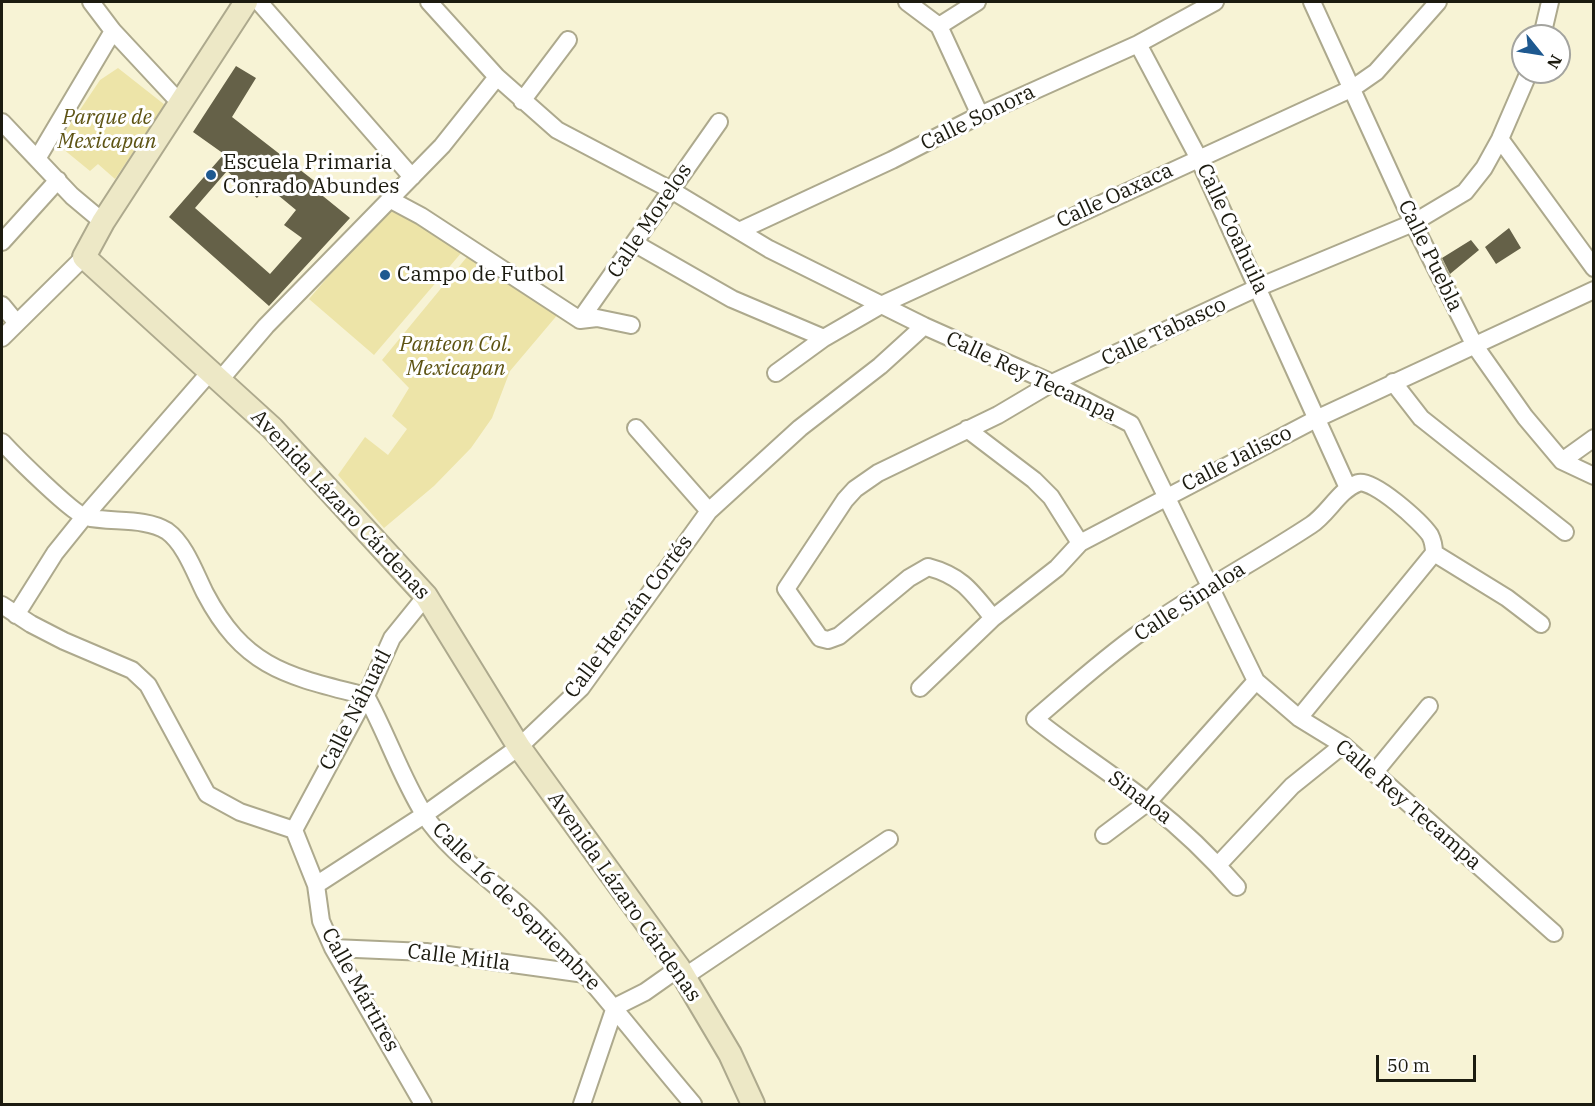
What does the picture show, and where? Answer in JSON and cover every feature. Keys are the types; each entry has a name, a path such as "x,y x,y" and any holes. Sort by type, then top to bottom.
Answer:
{"main road":[{"path":"84,256 103,222 246,2"},
{"name":"Avenida Lázaro Cárdenas","path":"84,256 312,469 426,596 519,747 681,973 730,1054 753,1104"}],"street":[{"path":"93,2 113,31 181,104"},
{"path":"259,2 412,177"},
{"name":"Calle Rey Tecampa","path":"429,2 496,76 557,130 671,190 739,231 880,305 924,327 1052,383 1131,424 1256,681 1299,718 1343,745 1375,772 1554,933"},
{"path":"907,2 939,26 980,115"},
{"path":"939,26 977,2"},
{"name":"Calle Puebla","path":"1312,2 1413,224 1475,346 1525,417 1562,461 1593,476"},
{"name":"Calle Oaxaca","path":"776,373 824,338 880,305 1198,157 1353,88 1383,64 1438,2"},
{"path":"1545,24 1550,2"},
{"name":"Calle Sonora","path":"739,231 892,160 980,115 1138,44 1207,3"},
{"path":"37,159 113,31"},
{"path":"522,101 568,39"},
{"name":"Calle Coahuila","path":"1138,44 1198,157 1259,287 1316,419"},
{"path":"16,615 55,553 84,517 215,376 442,146 496,76"},
{"name":"Calle Tabasco","path":"993,618 968,586 948,572 928,567 909,578 839,636 828,640 820,638 786,589 844,500 878,473 998,415 1052,383 1259,287 1413,224 1466,192 1484,168 1500,139 1523,84"},
{"path":"2,122 58,180 103,222"},
{"name":"Calle Morelos","path":"580,320 719,122"},
{"path":"1500,139 1593,267"},
{"path":"2,242 58,180"},
{"path":"391,200 421,216 580,320 597,318 631,325"},
{"path":"634,243 732,299 824,338"},
{"path":"2,338 84,256"},
{"name":"Calle Jalisco","path":"920,688 993,618 1057,568 1080,543 1165,496 1316,419 1593,290"},
{"path":"2,305 16,322"},
{"name":"Calle Hernán Cortés","path":"316,885 424,814 519,747 581,688 709,511 800,428 880,366 924,327"},
{"path":"1393,382 1421,418 1564,532"},
{"path":"1316,419 1348,488 1361,482 1373,484 1429,534 1434,553 1508,598 1541,624"},
{"path":"636,428 709,511"},
{"path":"967,429 1034,480 1051,497 1080,543"},
{"path":"1562,461 1593,438"},
{"path":"2,442 23,465 84,517 159,527 169,533 187,556 222,622 244,648 267,665 296,678 366,696"},
{"name":"Calle Sinaloa","path":"1035,719 1140,633 1210,586 1266,555 1319,520 1348,488"},
{"path":"1299,718 1434,553"},
{"name":"Calle Náhuatl","path":"294,830 366,696 392,638 426,596"},
{"path":"2,605 64,641 132,670 148,685 207,794 232,809 294,830"},
{"path":"1104,835 1148,802 1256,681"},
{"name":"Calle 16 de Septiembre","path":"366,696 424,814 444,838 532,918 585,974 615,1007 693,1104"},
{"path":"1375,772 1429,706"},
{"name":"Sinaloa","path":"1035,719 1078,754 1148,802 1218,865 1237,887"},
{"path":"1218,865 1292,786 1343,745"},
{"name":"Calle Mártires","path":"294,830 316,885 321,921 333,948 423,1104"},
{"path":"582,1104 615,1007 681,973 889,839"},
{"name":"Calle Mitla","path":"333,948 426,952 585,974"}],"green space":[{"name":"Parque de Mexicapan","path":"118,68 165,105 115,179 98,164 90,171 57,144 100,80"},
{"name":"Campo de Futbol","path":"397,196 462,252 374,355 309,299"},
{"name":"Panteon Col. Mexicapan","path":"471,252 559,313 510,371 492,418 471,448 434,486 384,528 338,475 365,437 388,455 407,429 392,416 409,388 382,360"}],"building":[{"path":"236,66 256,78 232,117 317,183 313,188 350,218 269,306 169,217 224,154 193,132","holes":["227,171 257,198 267,186 296,210 284,225 302,238 270,274 195,208"]},
{"path":"1509,228 1521,248 1496,264 1485,247"},
{"path":"1471,240 1479,250 1450,274 1442,258"}],"place":[{"name":"Escuela Primaria Conrado Abundes","path":"211,175"},
{"name":"Campo de Futbol","path":"385,275"}]}
